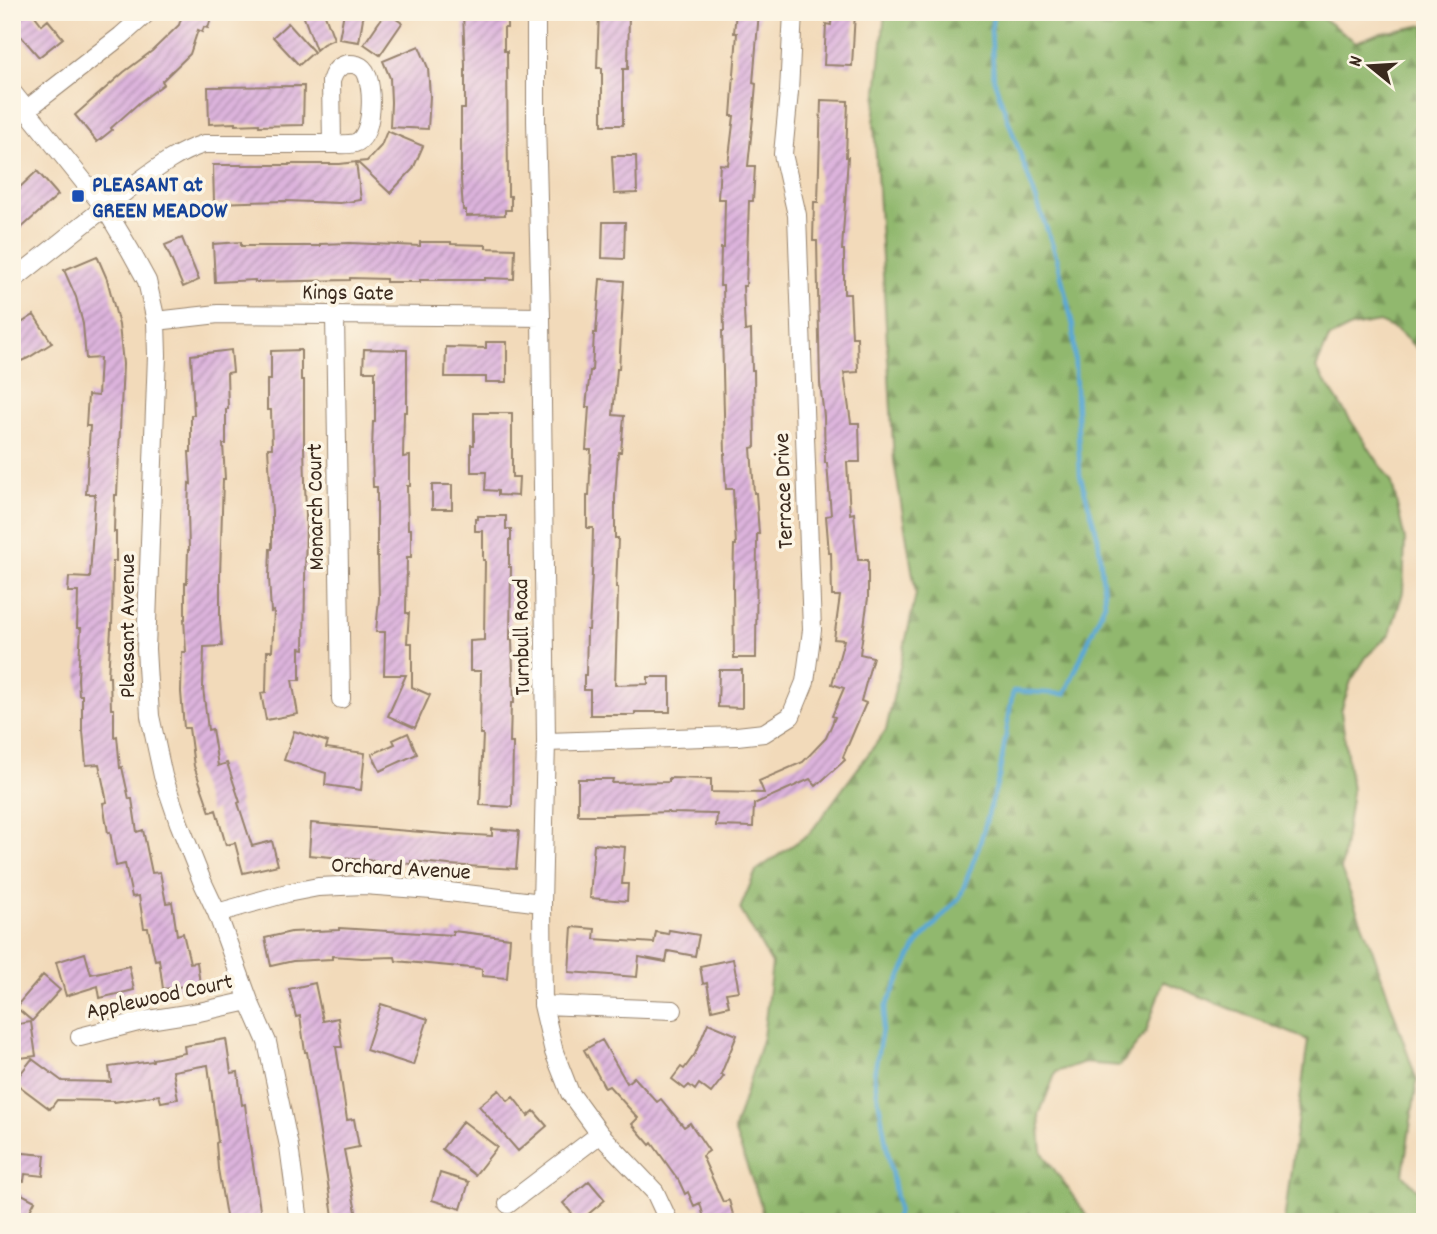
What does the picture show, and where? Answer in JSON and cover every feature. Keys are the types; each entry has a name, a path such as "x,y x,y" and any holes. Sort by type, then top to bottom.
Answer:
{"street":[{"path":"26,110 148,12"},
{"name":"Turnbull Road","path":"536,12 546,742 542,903 543,1005 554,1052 570,1093 600,1134 655,1192 668,1222"},
{"name":"Terrace Drive","path":"546,742 764,733 791,716 805,682 812,630 797,215 783,154 793,12"},
{"name":"Pleasant Avenue","path":"12,92 105,208 147,282 156,321 158,355 146,649 150,716 163,776 175,811 267,1042 289,1146 299,1222"},
{"path":"12,281 169,159 186,149 204,144 332,144"},
{"name":"Kings Gate","path":"156,321 218,314 541,317"},
{"name":"Monarch Court","path":"335,316 341,699"},
{"name":"Orchard Avenue","path":"217,913 318,887 364,886 432,890 542,903"},
{"name":"Applewood Court","path":"80,1037 142,1021 200,1012 249,1000"},
{"path":"543,1005 673,1010"},
{"path":"508,1204 600,1134"}],"green space":[{"path":"885,12 1314,12 1356,42 1377,34 1425,25 1425,356 1397,330 1379,322 1351,327 1329,338 1316,368 1392,483 1405,540 1403,592 1390,634 1367,656 1351,681 1341,711 1352,791 1341,870 1373,951 1417,1081 1403,1174 1425,1198 1425,1222 1284,1222 1308,1040 1163,981 1146,1032 1120,1066 1082,1063 1056,1072 1039,1115 1042,1152 1091,1222 764,1222 760,1202 734,1130 763,1037 772,964 740,909 756,871 810,833 886,730 916,594 894,461 874,123"}],"building":[{"path":"12,12 32,12 42,25 48,20 63,38 39,57 12,26"},
{"path":"183,12 204,12 212,15 208,28 204,27 202,32 198,30 190,54 162,81 164,84 97,142 75,115 152,51 179,25"},
{"path":"302,12 324,12 334,39 316,50"},
{"path":"344,12 364,12 359,42 339,39"},
{"path":"386,12 402,23 380,55 364,44"},
{"path":"463,12 507,12 504,51 507,51 508,196 511,196 511,210 505,210 505,215 466,216 466,210 463,210"},
{"path":"599,12 629,12 628,69 623,69 623,125 602,125 602,68 597,68"},
{"path":"736,12 759,12 753,83 756,84 748,166 755,166 753,201 749,201 746,286 743,286 745,331 751,330 754,370 755,447 751,448 759,534 756,658 734,658 733,585 736,545 733,489 726,489 724,454 723,286 720,286 725,199 718,199 720,164 728,165 734,116 731,116"},
{"path":"832,12 855,12 852,66 824,65 826,24 831,25"},
{"path":"288,23 314,52 299,65 273,37"},
{"path":"419,46 428,68 428,129 390,127 390,78 383,61"},
{"path":"304,86 303,125 209,124 208,87"},
{"path":"821,100 848,101 848,157 842,250 844,294 850,294 852,337 857,337 858,372 844,373 851,423 859,423 860,462 847,462 850,514 854,513 858,560 868,560 868,598 860,654 873,657 861,701 866,703 843,757 845,760 816,786 810,779 754,804 753,827 716,826 717,814 669,812 578,815 578,779 613,779 612,783 669,782 669,778 711,779 711,792 764,793 759,781 803,762 826,738 835,717 832,716 844,688 832,684 844,640 834,639 840,596 832,596 831,553 826,516 831,515 820,384 817,241 813,241 814,202 818,202"},
{"path":"387,131 423,146 413,169 390,193 357,162 367,161 381,146"},
{"path":"612,156 636,156 637,193 614,194"},
{"path":"356,162 361,200 340,203 214,203 213,165"},
{"path":"37,171 58,195 18,231 12,224 12,196"},
{"path":"603,222 625,222 624,259 602,258"},
{"path":"182,238 199,280 183,287 165,245"},
{"path":"241,242 241,246 320,246 350,243 420,246 420,242 486,245 486,248 515,249 514,279 386,282 386,279 350,278 215,282 213,244"},
{"path":"97,256 107,279 119,325 123,364 115,495 116,561 113,561 108,677 111,709 114,709 114,737 117,736 120,768 122,767 129,799 132,799 137,832 143,830 152,873 160,872 166,903 172,902 177,935 183,933 190,963 197,962 200,984 163,989 159,959 155,960 148,928 144,928 139,896 132,897 125,864 116,866 103,803 107,802 99,764 86,765 82,695 79,695 78,679 81,628 77,628 78,592 68,592 69,577 90,578 95,494 86,494 90,426 86,426 88,395 98,396 100,358 86,359 83,324 76,297 64,270"},
{"path":"600,279 624,281 619,369 613,415 624,416 615,496 618,588 615,685 648,684 648,677 670,677 670,712 590,715 590,690 584,690 593,528 587,528 591,450 586,450 589,407 586,407"},
{"path":"34,315 52,343 12,365 12,329"},
{"path":"486,342 507,342 507,382 486,382 486,377 445,377 446,347 486,348"},
{"path":"364,349 407,350 407,412 404,412 403,457 410,456 410,486 407,486 411,557 407,557 407,643 412,643 412,687 430,695 415,728 388,716 406,675 384,675 385,632 376,632 379,598 377,487 373,487 372,451 375,371 363,371"},
{"path":"231,350 233,372 227,373 228,409 226,444 223,444 225,479 220,576 222,646 204,647 203,688 208,730 212,729 218,766 227,763 252,846 272,841 278,865 243,873 235,843 226,845 216,810 210,812 194,766 189,728 184,728 181,692 182,652 186,652 184,619 189,550 189,483 191,484 189,452 191,415 194,415 191,355"},
{"path":"301,350 306,515 304,649 300,648 300,680 292,680 298,714 266,720 261,693 266,692 267,651 272,651 274,611 271,612 269,578 272,512 268,448 272,448 271,410 267,410 267,380 271,380 271,351"},
{"path":"474,413 512,413 512,477 519,477 518,496 498,495 498,491 485,490 486,472 471,472"},
{"path":"432,485 452,485 452,509 432,509"},
{"path":"478,516 506,516 506,529 511,529 510,640 514,703 511,703 510,743 513,743 512,807 480,805 483,734 480,734 481,671 470,671 470,641 484,640 485,560 483,531 475,531 475,519 478,519"},
{"path":"719,670 742,670 742,708 718,707"},
{"path":"294,731 328,742 326,748 365,753 361,790 325,785 326,773 284,760"},
{"path":"408,733 417,754 380,771 372,754 395,744 393,740"},
{"path":"311,823 457,835 492,836 492,829 519,831 516,869 309,855"},
{"path":"594,844 625,847 622,884 628,884 627,901 590,898"},
{"path":"572,927 595,929 594,939 654,943 656,932 668,934 669,930 699,935 695,956 668,951 666,962 639,957 637,977 569,972"},
{"path":"339,928 453,935 453,931 510,938 507,978 482,976 482,969 396,961 395,957 332,956 332,959 293,961 271,966 265,938 291,932"},
{"path":"85,953 91,974 129,966 134,990 100,998 98,986 66,996 56,962"},
{"path":"733,959 739,991 726,993 729,1006 712,1010 707,983 703,984 700,966"},
{"path":"43,975 60,990 32,1021 17,1008"},
{"path":"315,983 323,1021 338,1018 342,1047 336,1047 347,1120 354,1119 359,1147 344,1150 358,1222 334,1222 307,1052 300,1016 296,1017 289,989"},
{"path":"381,1004 428,1019 413,1065 366,1050"},
{"path":"31,1022 36,1056 12,1059 12,1025"},
{"path":"708,1023 737,1035 721,1074 724,1076 711,1093 699,1084 695,1090 689,1085 685,1089 672,1079 695,1054"},
{"path":"226,1039 231,1073 238,1072 242,1105 245,1104 262,1222 227,1222 218,1169 218,1142 208,1065 173,1071 178,1099 161,1102 159,1095 114,1102 57,1100 50,1109 14,1082 32,1059 62,1081 111,1082 109,1067 153,1061 185,1053 184,1046"},
{"path":"602,1040 627,1083 634,1077 657,1102 661,1099 684,1127 690,1123 709,1151 702,1156 723,1202 729,1200 735,1222 705,1222 700,1203 694,1206 688,1192 685,1194 652,1143 650,1145 632,1124 638,1118 609,1086 605,1088 584,1050"},
{"path":"499,1090 508,1101 513,1097 528,1116 534,1111 547,1126 518,1151 479,1106"},
{"path":"463,1121 497,1147 475,1175 442,1149"},
{"path":"12,1152 45,1155 43,1176 25,1174 24,1181 12,1180"},
{"path":"440,1173 469,1182 461,1209 432,1200"},
{"path":"589,1181 605,1200 579,1222 563,1203"},
{"path":"16,1191 35,1201 24,1222 12,1222 12,1198"}],"waterway":[{"path":"895,1222 898,1209 874,1075 886,1006 917,944 960,897 979,846 999,777 1013,691 1065,694 1105,603 1098,537 1080,475 1073,326 1057,258 994,80 991,30 994,12"}],"place":[{"name":"PLEASANT at GREEN MEADOW","path":"78,196"}]}
